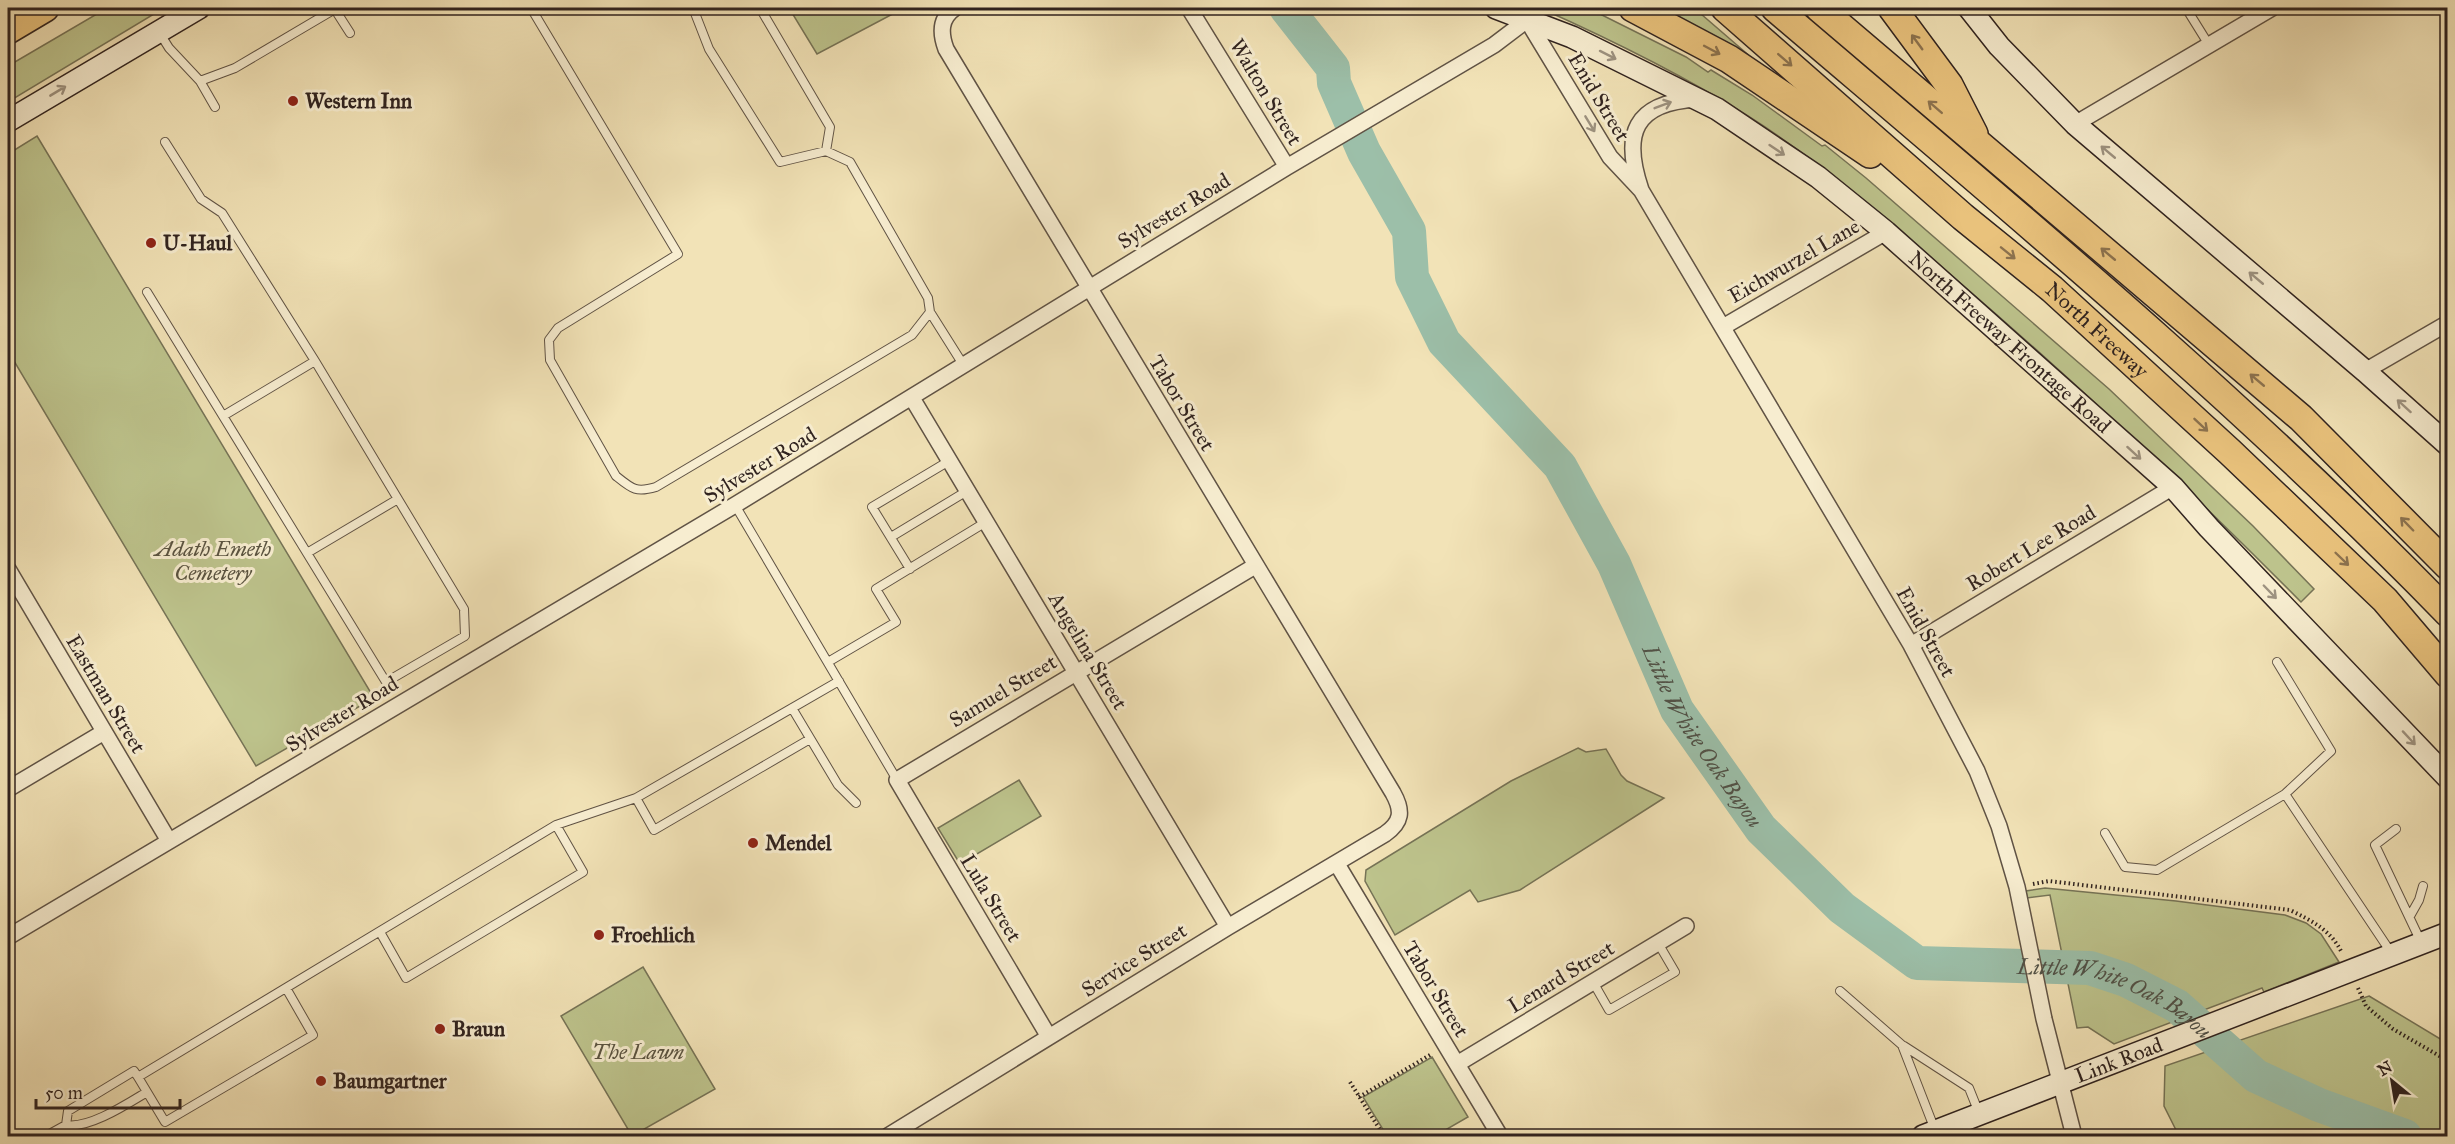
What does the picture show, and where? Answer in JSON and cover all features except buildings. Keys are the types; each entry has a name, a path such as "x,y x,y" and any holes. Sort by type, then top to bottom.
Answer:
{"highway":[{"path":"8,30 45,8"},
{"path":"1633,8 1729,59 1963,217"},
{"name":"North Freeway","path":"1725,8 1963,217 2052,289 2230,452 2385,600 2448,674"},
{"name":"North Freeway","path":"1775,8 2138,318 2360,524 2448,613"},
{"path":"1820,8 1979,146 2301,418 2448,566"},
{"path":"1892,8 1949,86 1979,146"}],"main road":[{"path":"8,121 199,8"},
{"name":"North Freeway Frontage Road","path":"1496,8 1572,37 1717,109 1818,177 1886,232 2173,488 2208,528 2448,778"},
{"path":"1969,8 1999,46 2075,124 2365,371 2448,445"},
{"name":"Link Road","path":"1930,1134 2448,933"}],"street":[{"name":"Tabor Street","path":"955,8 943,21 942,39 946,49 1394,793 1399,805 1400,819"},
{"name":"Walton Street","path":"1190,8 1287,167"},
{"path":"2075,124 2272,8"},
{"name":"Sylvester Road","path":"8,937 735,505 1287,167 1494,45 1527,20"},
{"name":"Enid Street","path":"1527,20 1610,157 1641,190 1911,645 1977,771 1999,826 2017,887 2044,1019 2074,1137"},
{"name":"Enid Street","path":"1641,190 1632,157 1632,146 1641,120 1659,105 1675,100 1696,99"},
{"name":"Eichwurzel Lane","path":"1723,327 1886,232"},
{"path":"2365,371 2448,322"},
{"name":"Angelina Street","path":"912,398 1228,927"},
{"name":"Robert Lee Road","path":"1911,645 2173,488"},
{"name":"Samuel Street","path":"897,780 1256,566"},
{"name":"Eastman Street","path":"8,569 169,841"},
{"path":"8,789 104,732"},
{"name":"Lula Street","path":"897,780 1049,1037"},
{"name":"Service Street","path":"888,1137 1228,927 1337,864 1395,827 1400,819"},
{"name":"Tabor Street","path":"1337,864 1500,1137"},
{"name":"Lenard Street","path":"1457,1064 1686,926"}],"lane":[{"path":"200,81 235,69 335,8 350,33"},
{"path":"531,8 678,254 558,328 549,340 550,360 616,476 630,488 643,491 656,487 912,335 930,312"},
{"path":"693,8 709,49 780,162 826,152 850,162 928,298 930,312 964,366"},
{"path":"760,8 830,127 826,152"},
{"path":"2186,8 2209,45"},
{"path":"158,31 200,81 215,107"},
{"path":"147,292 386,682 465,636 464,609 315,361 222,213 201,200 165,142"},
{"path":"223,416 315,361"},
{"path":"910,568 872,507 949,461"},
{"path":"891,537 967,490"},
{"path":"307,554 398,499"},
{"path":"735,505 897,780"},
{"path":"828,662 896,622 876,589 986,522"},
{"path":"2105,833 2125,867 2157,870 2285,794 2331,751 2277,662"},
{"path":"138,1077 556,825 636,798 839,681"},
{"path":"792,708 838,784 856,803"},
{"path":"636,798 654,830 810,739"},
{"path":"2285,794 2393,955"},
{"path":"380,932 406,978 583,872 556,825"},
{"path":"2396,829 2375,845 2410,916 2421,944"},
{"path":"2410,916 2419,900 2423,886"},
{"path":"1593,982 1609,1010 1675,972 1658,943"},
{"path":"66,1125 69,1111 134,1071 165,1122 313,1035 286,988"},
{"path":"1840,991 1902,1045 1969,1088 1980,1115"},
{"path":"1902,1045 1930,1134"},
{"path":"46,1137 66,1125 76,1126 112,1112 147,1092"}],"path":[{"path":"2033,884 2049,881 2290,910 2319,924 2339,946 2345,959"},
{"path":"2356,984 2366,1006 2384,1022 2448,1061"},
{"path":"1359,1097 1430,1055"},
{"path":"1350,1082 1384,1137"}],"green space":[{"path":"107,8 164,8 8,102 8,66"},
{"path":"789,8 904,8 817,54"},
{"path":"1540,8 1582,8 1596,12 1686,57 1708,72 1711,70 1752,95 1822,146 1825,145 2109,389 2253,526 2314,589 2301,602 2176,479 2047,359 1830,174 1776,134 1697,86 1620,45"},
{"path":"1659,8 1694,8 1752,58"},
{"name":"Adath Emeth Cemetery","path":"37,136 374,698 256,766 8,351 8,154"},
{"path":"1578,748 1586,752 1606,749 1627,781 1664,798 1520,890 1478,902 1470,890 1395,935 1365,881 1366,870 1511,781"},
{"path":"1019,780 1041,816 960,864 938,828"},
{"path":"2045,888 2285,915 2306,923 2321,934 2339,962 2264,992 2262,988 2114,1044 2088,1027 2077,1028 2050,895 2027,898 2026,891"},
{"name":"The Lawn","path":"643,967 715,1089 632,1136 561,1016"},
{"path":"2369,996 2447,1043 2447,1136 2179,1136 2164,1106 2165,1066"},
{"path":"1432,1057 1468,1117 1435,1136 1387,1136 1363,1097"}],"waterway":[{"name":"Little White Oak Bayou","path":"1286,8 1333,68 1334,83 1364,152 1409,231 1412,277 1444,342 1560,466 1614,564 1677,710 1761,829 1842,908 1917,963 2090,968 2126,980 2177,1006 2256,1076 2319,1105 2405,1136"}],"place":[{"name":"Western Inn","path":"293,101"},
{"name":"U-Haul","path":"151,243"},
{"name":"Mendel","path":"753,843"},
{"name":"Froehlich","path":"599,935"},
{"name":"Braun","path":"440,1029"},
{"name":"Baumgartner","path":"321,1081"}]}
